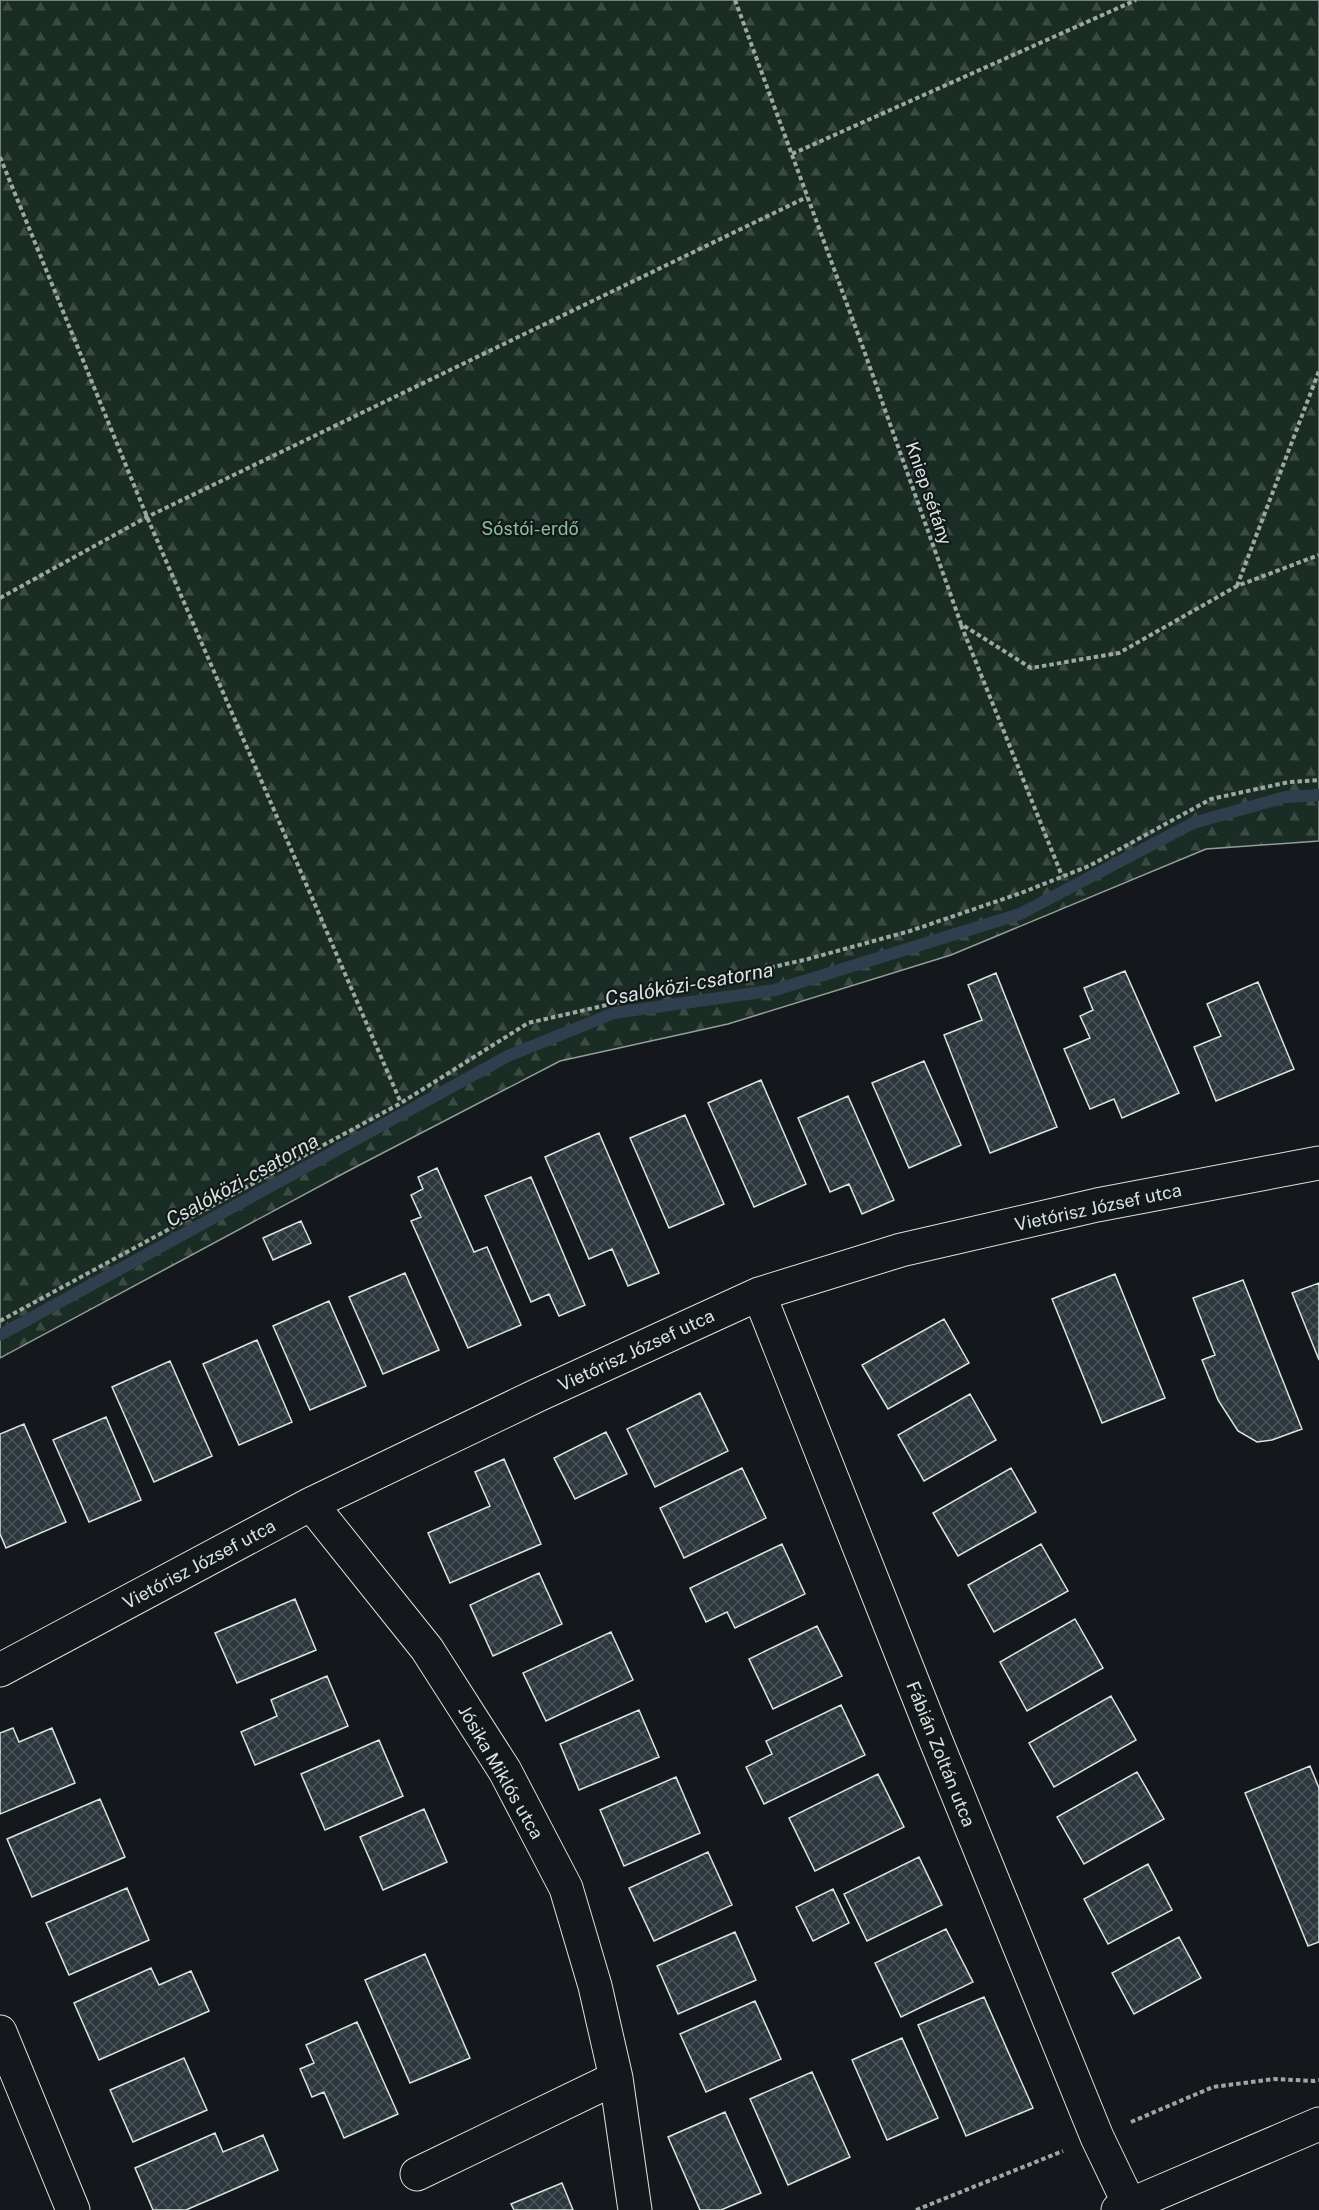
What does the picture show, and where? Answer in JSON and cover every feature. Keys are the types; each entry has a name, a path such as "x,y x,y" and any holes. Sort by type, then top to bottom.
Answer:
{"street":[{"name":"Vietórisz József utca","path":"0,1670 311,1504 537,1395 759,1294 913,1247 1097,1205 1319,1163"},
{"name":"Fábián Zoltán utca","path":"759,1294 936,1741 1127,2208"},
{"name":"Jósika Miklós utca","path":"311,1504 427,1649 505,1771 566,1888 595,1986 616,2078 635,2210"},
{"path":"0,2032 73,2210"},
{"path":"417,2174 616,2078"},
{"path":"1127,2208 1319,2124"}],"path":[{"name":"Kniep sétány","path":"735,0 862,345 961,624 1062,876"},
{"path":"792,154 1136,0"},
{"path":"0,157 147,517 401,1102"},
{"path":"0,598 147,517 807,196"},
{"path":"1237,586 1319,371"},
{"path":"961,624 1031,668 1119,653 1237,586 1319,555"},
{"path":"0,1321 401,1102 528,1023 808,959 910,931 1089,866 1211,799 1289,783 1319,780"}],"green space":[{"name":"Sóstói-erdő","path":"0,0 1319,0 1319,841 1206,849 951,955 728,1024 560,1061 348,1171 0,1358"}],"building":[{"path":"1125,971 1179,1093 1122,1118 1114,1099 1090,1109 1064,1049 1090,1038 1080,1016 1093,1010 1084,988"},
{"path":"996,973 1057,1127 990,1153 944,1035 982,1020 968,985"},
{"path":"1258,982 1294,1069 1216,1101 1194,1047 1221,1036 1207,1004"},
{"path":"924,1061 961,1145 909,1168 872,1083"},
{"path":"761,1080 806,1184 754,1207 708,1103"},
{"path":"848,1096 894,1200 862,1214 849,1184 830,1192 798,1118"},
{"path":"685,1115 724,1204 669,1228 630,1138"},
{"path":"599,1133 659,1273 628,1286 612,1249 589,1259 545,1157"},
{"path":"437,1168 474,1252 487,1247 521,1325 468,1348 411,1221 421,1217 411,1195 423,1189 418,1177"},
{"path":"531,1177 585,1305 559,1316 549,1294 531,1302 485,1196"},
{"path":"301,1221 311,1243 273,1260 263,1238"},
{"path":"405,1273 439,1350 383,1374 349,1297"},
{"path":"1115,1274 1165,1398 1102,1423 1052,1299"},
{"path":"1243,1280 1302,1429 1272,1440 1257,1442 1238,1431 1218,1400 1202,1360 1215,1355 1193,1298"},
{"path":"1319,1283 1319,1360 1292,1293"},
{"path":"329,1301 366,1386 310,1410 273,1326"},
{"path":"944,1319 969,1363 888,1409 862,1365"},
{"path":"257,1340 292,1422 239,1445 203,1364"},
{"path":"170,1361 212,1456 154,1482 112,1387"},
{"path":"700,1393 728,1451 655,1487 627,1429"},
{"path":"970,1394 996,1440 924,1481 898,1435"},
{"path":"106,1417 141,1500 89,1522 53,1440"},
{"path":"24,1424 66,1522 6,1548 0,1534 0,1434"},
{"path":"606,1432 627,1474 575,1499 554,1458"},
{"path":"504,1459 541,1544 450,1583 428,1533 490,1506 475,1472"},
{"path":"742,1468 766,1518 684,1558 660,1508"},
{"path":"1011,1468 1036,1512 958,1556 933,1513"},
{"path":"782,1544 805,1594 735,1628 727,1612 706,1622 690,1588"},
{"path":"1041,1544 1068,1591 994,1632 968,1585"},
{"path":"539,1573 562,1624 493,1656 470,1605"},
{"path":"295,1599 316,1650 237,1683 215,1633"},
{"path":"1075,1619 1103,1668 1027,1711 1000,1662"},
{"path":"817,1626 842,1676 773,1709 749,1659"},
{"path":"611,1632 633,1680 546,1721 523,1673"},
{"path":"327,1676 348,1726 255,1765 241,1732 277,1716 271,1700"},
{"path":"1111,1696 1136,1740 1054,1787 1029,1743"},
{"path":"841,1705 865,1755 764,1804 746,1767 772,1754 766,1741"},
{"path":"639,1710 659,1757 579,1790 560,1744"},
{"path":"13,1728 19,1742 52,1728 75,1783 0,1814 0,1733"},
{"path":"379,1740 403,1796 325,1830 301,1774"},
{"path":"1310,1766 1319,1788 1319,1942 1308,1946 1245,1793"},
{"path":"1137,1772 1164,1819 1084,1864 1057,1817"},
{"path":"878,1774 904,1827 815,1871 789,1818"},
{"path":"676,1777 700,1833 624,1866 600,1810"},
{"path":"100,1799 125,1857 32,1897 7,1839"},
{"path":"424,1809 447,1862 383,1890 360,1837"},
{"path":"708,1852 732,1905 654,1941 629,1888"},
{"path":"919,1857 942,1905 867,1941 844,1894"},
{"path":"1148,1864 1172,1910 1108,1944 1084,1899"},
{"path":"127,1888 149,1940 69,1975 46,1923"},
{"path":"833,1889 849,1923 813,1941 796,1907"},
{"path":"946,1929 973,1982 901,2017 875,1963"},
{"path":"735,1932 756,1980 678,2014 657,1966"},
{"path":"1179,1937 1201,1978 1134,2014 1112,1973"},
{"path":"425,1954 470,2058 410,2083 365,1980"},
{"path":"151,1968 159,1985 191,1971 209,2011 99,2060 74,2003"},
{"path":"984,1997 1033,2108 966,2136 918,2025"},
{"path":"755,2001 781,2059 706,2092 680,2034"},
{"path":"357,2022 398,2114 344,2138 324,2092 312,2097 300,2069 314,2063 306,2045"},
{"path":"902,2038 938,2118 887,2140 852,2060"},
{"path":"184,2058 207,2110 133,2142 110,2090"},
{"path":"812,2072 850,2157 788,2185 750,2099"},
{"path":"725,2112 761,2193 721,2210 700,2210 668,2137"},
{"path":"215,2133 223,2152 263,2135 278,2170 186,2210 153,2210 135,2168"},
{"path":"562,2183 573,2210 514,2210 511,2204"}],"waterway":[{"name":"Csalóközi-csatorna","path":"0,1335 508,1056 614,1013 775,990 1020,914 1193,823 1285,797 1319,795"}]}
